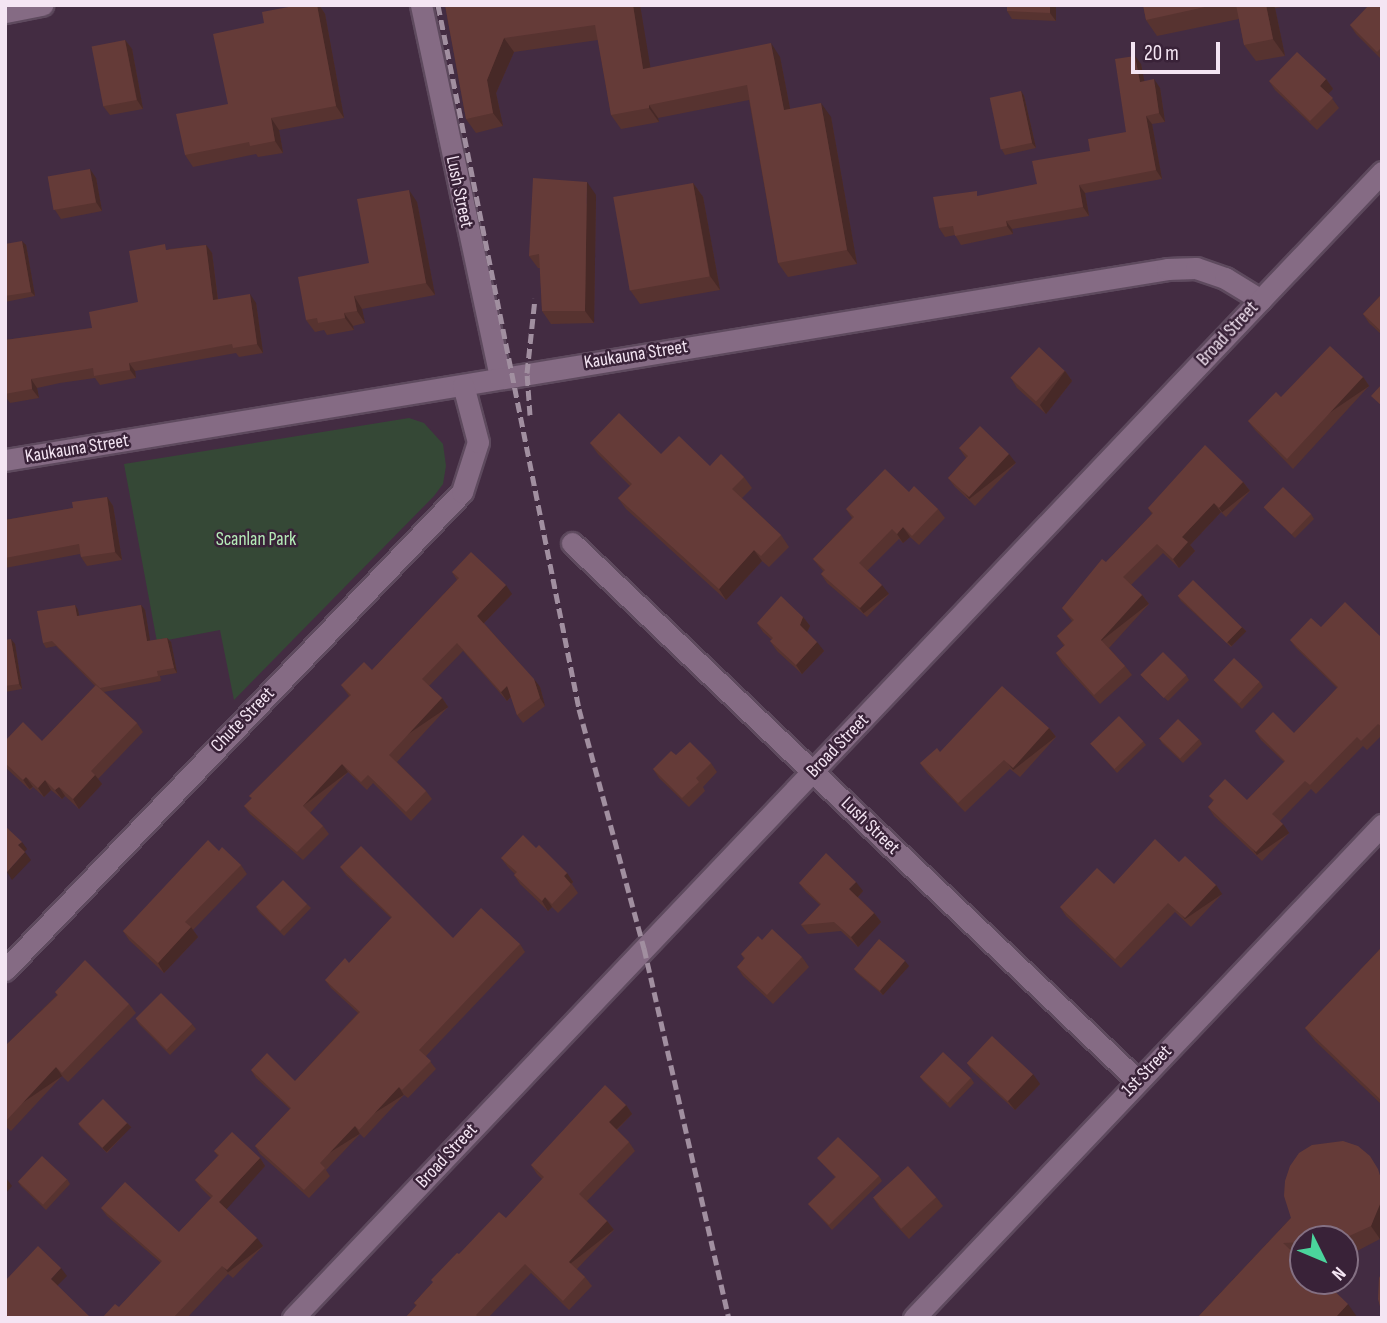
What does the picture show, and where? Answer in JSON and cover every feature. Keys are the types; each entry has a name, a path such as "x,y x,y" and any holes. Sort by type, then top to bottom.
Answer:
{"street":[{"path":"5,12 43,5"},
{"name":"Lush Street","path":"421,5 500,378"},
{"name":"Broad Street","path":"293,1318 1382,172"},
{"name":"Kaukauna Street","path":"5,460 1167,269 1196,268 1225,278 1261,300"},
{"name":"Chute Street","path":"5,970 462,492 478,442 463,385"},
{"name":"Lush Street","path":"572,543 1138,1081"},
{"name":"1st Street","path":"914,1318 1382,825"}],"green space":[{"name":"Scanlan Park","path":"409,418 424,423 443,444 446,466 443,484 234,700 220,630 157,642 124,464"}],"building":[{"path":"299,5 317,5 336,106 271,118 275,141 250,146 249,142 185,155 176,114 228,104 213,34 264,23 262,12"},
{"path":"445,5 633,5 643,69 771,43 784,110 821,103 847,250 778,263 747,85 611,115 595,25 504,38 487,80 493,113 466,119"},
{"path":"1007,5 1050,5 1050,13 1007,11"},
{"path":"1143,5 1214,5 1146,20"},
{"path":"1236,5 1266,5 1273,39 1244,45"},
{"path":"1369,5 1382,5 1382,47 1377,52 1350,25"},
{"path":"125,40 137,100 103,106 92,46"},
{"path":"1297,52 1326,79 1320,86 1333,98 1310,121 1269,81"},
{"path":"1135,56 1140,82 1154,79 1159,113 1146,116 1156,170 1079,185 1083,207 1006,221 1007,226 955,236 953,226 939,228 933,197 977,191 977,196 1037,184 1032,161 1090,151 1088,139 1126,132 1115,59"},
{"path":"1021,91 1032,143 1001,149 990,98"},
{"path":"90,169 96,202 54,210 48,176"},
{"path":"533,178 587,182 585,311 542,311 539,254 529,256"},
{"path":"693,183 709,277 630,291 613,197"},
{"path":"409,190 426,283 354,296 357,311 344,313 345,318 318,323 317,318 306,320 298,277 369,263 357,199"},
{"path":"22,241 31,292 5,296 5,244"},
{"path":"165,244 166,250 206,245 213,300 250,294 257,344 233,348 232,344 129,363 130,370 94,376 93,368 31,379 32,389 5,394 5,340 92,328 89,312 138,302 129,251"},
{"path":"1382,294 1382,332 1363,314"},
{"path":"1330,346 1363,377 1287,459 1248,421 1276,392 1281,397"},
{"path":"1039,347 1065,371 1036,402 1010,378"},
{"path":"1382,384 1382,406 1371,396"},
{"path":"619,413 661,454 679,436 710,466 721,454 744,477 732,489 781,535 761,556 754,550 719,589 618,498 632,484 590,443"},
{"path":"980,426 1009,454 969,497 948,478 968,456 959,448"},
{"path":"1205,445 1243,482 1219,508 1214,503 1182,537 1188,542 1173,559 1157,544 1123,577 1142,595 1101,640 1125,666 1094,695 1056,653 1065,645 1057,636 1074,620 1062,608 1102,559 1106,562 1153,513 1148,508"},
{"path":"885,469 909,492 914,486 938,509 912,536 903,527 897,534 892,529 859,563 882,585 860,608 821,574 825,570 813,559 854,517 846,509"},
{"path":"1283,487 1311,514 1292,534 1264,507"},
{"path":"107,497 115,552 81,557 79,544 5,558 5,520 73,508 72,502"},
{"path":"471,552 506,585 477,616 534,679 540,698 517,715 507,686 501,692 457,643 422,679 442,698 389,755 426,791 406,812 368,775 361,782 342,764 303,806 323,826 297,852 244,806 252,798 249,796 351,695 341,685 364,662 372,670 459,578 452,572"},
{"path":"1193,580 1242,627 1227,643 1178,596"},
{"path":"781,596 803,617 800,625 817,642 796,665 770,641 773,638 757,623"},
{"path":"1345,602 1382,638 1382,727 1378,724 1361,741 1357,737 1310,785 1305,781 1272,814 1283,824 1256,852 1208,807 1214,800 1209,796 1225,779 1247,800 1285,761 1255,731 1273,712 1294,733 1338,687 1290,640 1311,618 1321,627"},
{"path":"75,605 77,616 141,605 147,641 167,638 174,668 157,671 158,676 100,688 52,641 43,643 37,611"},
{"path":"11,639 19,684 5,686 5,640"},
{"path":"1163,652 1186,675 1164,698 1140,675"},
{"path":"1234,658 1260,682 1239,704 1214,680"},
{"path":"96,685 137,723 91,771 95,775 73,799 59,787 55,790 45,780 38,788 26,777 23,780 5,763 5,741 23,722 42,741"},
{"path":"1002,686 1049,728 1013,768 1004,760 958,803 920,763 937,748 940,752"},
{"path":"1119,716 1143,741 1115,769 1090,744"},
{"path":"1178,719 1199,739 1180,759 1159,738"},
{"path":"690,742 711,763 696,778 699,782 682,798 653,769 671,751 676,755"},
{"path":"5,826 22,842 18,845 25,852 7,872 5,871"},
{"path":"523,835 536,848 539,845 567,873 564,876 571,884 552,904 545,897 542,901 514,875 517,872 501,858"},
{"path":"1155,839 1179,862 1185,856 1216,885 1185,918 1168,903 1115,959 1060,907 1097,868 1114,884"},
{"path":"208,840 219,851 222,847 241,865 185,922 191,927 158,963 123,931"},
{"path":"361,846 453,938 481,908 520,944 419,1050 431,1061 402,1090 399,1087 359,1130 355,1126 320,1163 325,1168 304,1190 255,1146 291,1108 251,1070 267,1053 295,1081 360,1012 325,980 345,958 349,963 392,917 340,867"},
{"path":"826,853 856,882 849,889 874,913 851,937 834,922 801,925 821,904 799,883"},
{"path":"283,880 307,904 280,931 256,907"},
{"path":"772,929 802,957 767,995 737,967 745,958 741,954 758,936 762,940"},
{"path":"879,939 905,961 880,991 854,969"},
{"path":"1382,947 1382,1101 1305,1028"},
{"path":"85,960 129,1004 62,1073 56,1067 5,1122 5,1046 58,995 55,992"},
{"path":"161,993 192,1024 167,1050 136,1018"},
{"path":"992,1036 1033,1074 1008,1101 967,1063"},
{"path":"943,1052 971,1078 948,1103 920,1077"},
{"path":"605,1085 626,1105 609,1122 629,1142 579,1194 607,1221 569,1262 585,1277 563,1301 525,1264 476,1315 479,1318 405,1318 417,1305 414,1303 433,1282 431,1280 457,1253 459,1254 499,1212 506,1218 544,1177 531,1165"},
{"path":"103,1099 127,1123 102,1148 78,1124"},
{"path":"232,1132 260,1158 219,1202 257,1238 227,1270 222,1266 173,1318 102,1318 115,1304 119,1307 162,1261 101,1208 125,1182 179,1232 213,1196 195,1180 219,1155 214,1151"},
{"path":"838,1137 879,1176 829,1225 808,1204 836,1177 817,1158"},
{"path":"1343,1141 1358,1146 1370,1156 1382,1182 1381,1202 1371,1226 1359,1232 1359,1225 1289,1225 1289,1243 1283,1243 1289,1249 1289,1295 1339,1295 1348,1304 1335,1318 1197,1318 1291,1218 1284,1196 1285,1181 1290,1166 1299,1153 1312,1145"},
{"path":"42,1156 67,1179 43,1205 18,1182"},
{"path":"908,1166 936,1197 901,1229 873,1197"},
{"path":"38,1246 61,1268 51,1279 91,1318 5,1318 5,1281"},
{"path":"1382,1272 1382,1314 1378,1299"}],"railway":[{"path":"438,5 579,709 644,948 729,1318"},
{"path":"530,415 527,373 535,298"}]}
